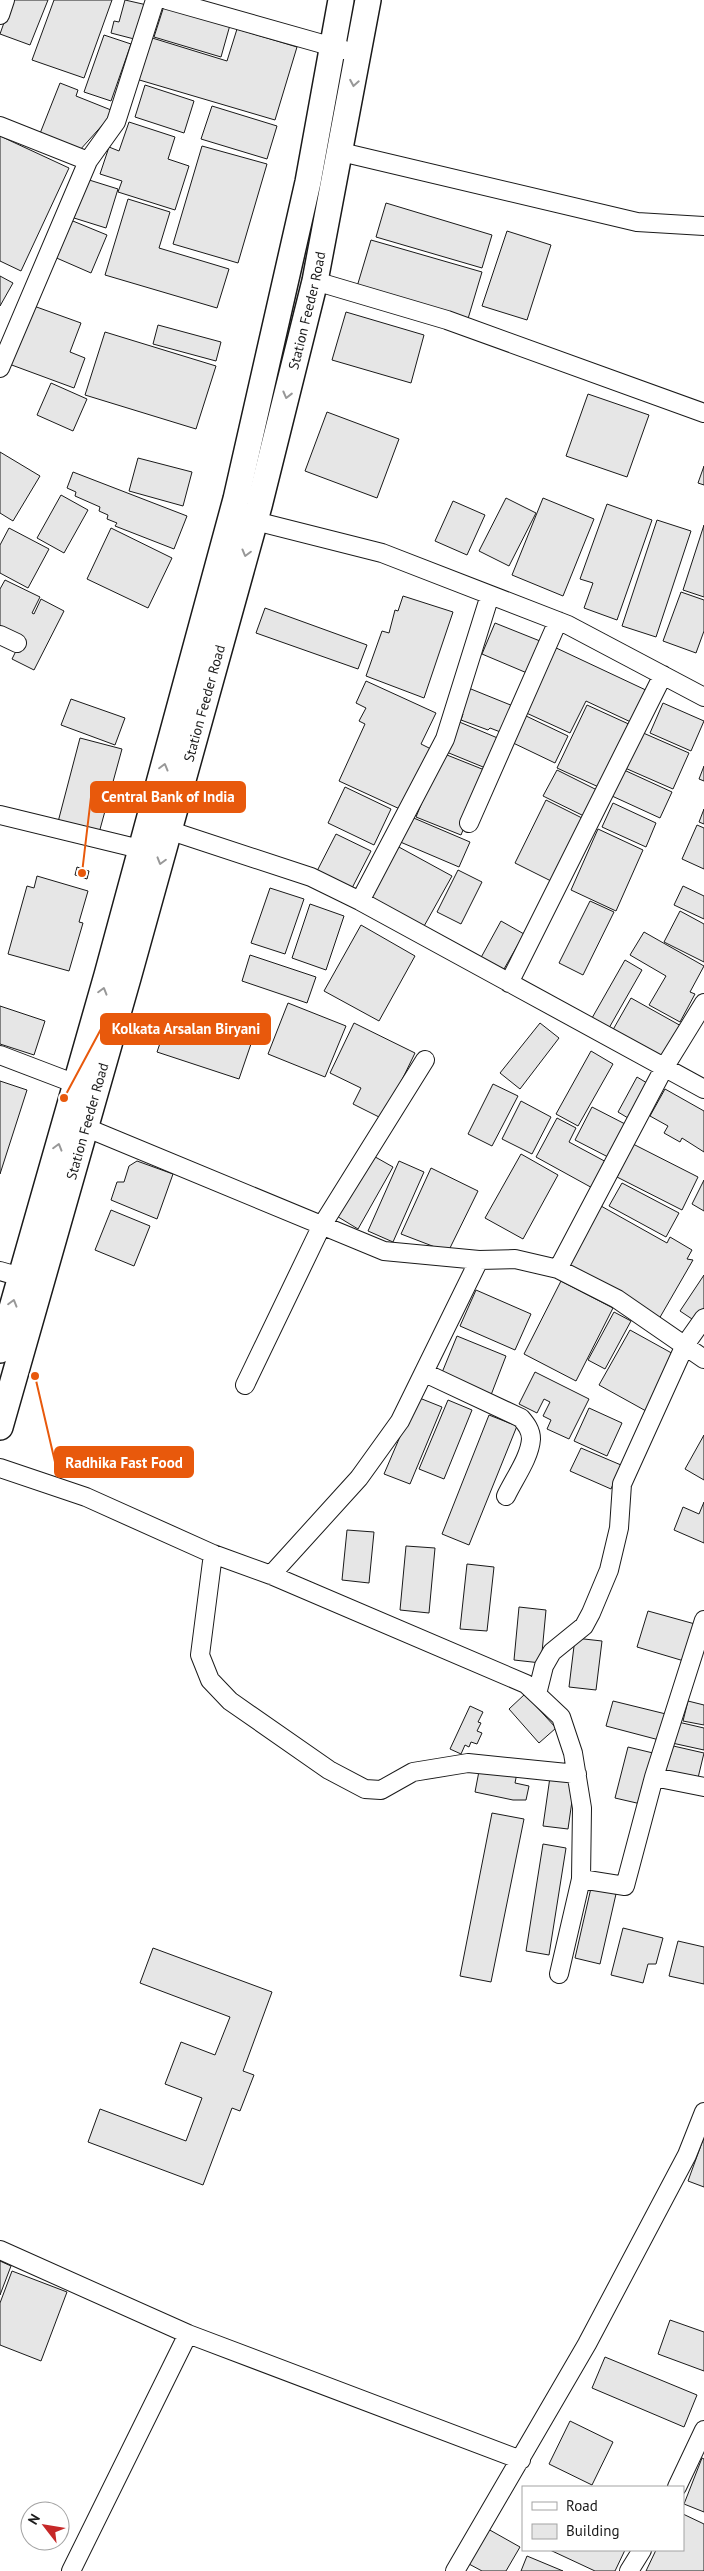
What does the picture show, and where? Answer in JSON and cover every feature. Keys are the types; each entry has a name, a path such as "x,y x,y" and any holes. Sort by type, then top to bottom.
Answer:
{"street":[{"path":"0,15 5,0"},
{"path":"0,368 88,161 116,122 155,0"},
{"path":"167,0 359,54"},
{"name":"Station Feeder Road","path":"0,1350 10,1274 76,1124 76,1084 140,849 159,827 308,182 341,0"},
{"name":"Station Feeder Road","path":"0,1427 76,1124 159,827 255,521 315,281 341,152 368,0"},
{"path":"0,126 88,161"},
{"path":"341,152 637,222 704,226"},
{"path":"315,281 447,320 704,414"},
{"path":"255,521 382,553 558,621 704,697"},
{"path":"360,901 445,739 490,595"},
{"path":"469,823 558,621"},
{"path":"0,635 17,643"},
{"path":"509,983 663,675"},
{"path":"0,814 140,849"},
{"path":"159,827 311,878 360,901 704,1089"},
{"path":"558,1269 664,1068 704,1003"},
{"path":"0,1055 76,1084"},
{"path":"245,1385 321,1227 425,1060"},
{"path":"76,1124 321,1227 384,1251 479,1260 515,1259 558,1269 617,1299 704,1359"},
{"path":"271,1575 359,1478 400,1421 479,1260"},
{"path":"537,1694 544,1666 552,1652 584,1626 591,1613 609,1570 619,1528 622,1484 685,1345 704,1318"},
{"path":"425,1373 521,1418 528,1427 531,1438 527,1452 506,1496"},
{"path":"0,1468 86,1497 212,1554 271,1575 526,1684 561,1717 573,1753 582,1808 581,1879 559,1974"},
{"path":"212,1554 200,1655 210,1680 230,1701 329,1770 365,1789 381,1790 412,1772 468,1763 577,1774"},
{"path":"581,1879 625,1886 654,1777 704,1620"},
{"path":"654,1777 704,1787"},
{"path":"455,2571 587,2344 650,2228 687,2155 704,2112"},
{"path":"0,2250 188,2334 520,2460"},
{"path":"71,2571 188,2334"},
{"path":"677,2486 704,2430"},
{"path":"629,2571 641,2551"}],"building":[{"path":"12,0 48,0 30,45 0,34"},
{"path":"54,0 112,0 84,78 32,60"},
{"path":"125,0 147,5 138,40 111,33 114,21 119,22"},
{"path":"164,6 230,25 221,57 154,37"},
{"path":"237,29 297,47 275,120 136,79 149,37 227,61"},
{"path":"104,35 131,44 111,101 84,92"},
{"path":"60,83 78,90 76,96 111,110 107,120 79,151 39,136"},
{"path":"145,85 194,101 184,133 135,117"},
{"path":"212,106 277,126 267,159 201,139"},
{"path":"129,122 175,137 168,159 189,166 175,210 118,192 122,181 100,174 109,147 119,151"},
{"path":"0,136 69,168 21,271 0,261"},
{"path":"202,146 267,164 238,263 173,244"},
{"path":"86,179 118,189 106,228 74,218"},
{"path":"128,199 170,212 159,248 229,269 217,308 105,275"},
{"path":"386,203 492,235 482,268 376,237"},
{"path":"68,219 107,235 91,273 52,256"},
{"path":"507,231 551,245 527,320 482,306"},
{"path":"371,240 482,272 467,322 356,290"},
{"path":"0,276 13,283 0,306"},
{"path":"31,305 81,323 70,352 85,358 74,388 9,364"},
{"path":"346,312 424,335 411,383 332,360"},
{"path":"158,325 221,342 216,361 153,344"},
{"path":"105,332 216,366 196,429 85,395"},
{"path":"51,383 87,399 73,431 37,415"},
{"path":"588,394 649,415 627,477 566,456"},
{"path":"327,412 399,439 377,498 305,471"},
{"path":"0,452 40,476 13,521 0,513"},
{"path":"138,458 192,472 183,506 129,491"},
{"path":"704,466 704,485 698,483"},
{"path":"73,472 187,516 174,549 115,526 117,523 107,519 108,515 99,511 100,507 75,496 76,492 67,488"},
{"path":"61,495 88,510 64,553 37,538"},
{"path":"506,498 536,513 509,566 479,551"},
{"path":"543,498 594,519 563,596 512,575"},
{"path":"453,501 485,515 467,555 435,541"},
{"path":"607,504 652,520 617,620 584,608 593,583 580,579"},
{"path":"657,520 691,531 656,637 622,626"},
{"path":"704,525 704,597 683,590"},
{"path":"9,528 49,549 28,588 0,573 0,545"},
{"path":"111,528 172,558 148,608 87,579"},
{"path":"5,580 40,597 32,613 34,614 41,599 64,611 34,670 12,659 21,641 0,630 0,589"},
{"path":"681,592 704,600 704,631 696,653 663,641"},
{"path":"403,596 453,612 424,698 366,676 382,631 389,633 395,610 398,611"},
{"path":"265,608 367,645 358,669 256,633"},
{"path":"495,623 540,641 527,673 482,654"},
{"path":"552,646 650,692 635,724 586,701 570,733 522,711"},
{"path":"366,681 436,713 421,744 431,749 402,810 339,781 365,724 359,721 366,708 356,703"},
{"path":"466,687 513,706 503,733 490,728 488,730 461,720 463,714 457,712"},
{"path":"71,699 125,718 115,745 61,725"},
{"path":"663,703 704,721 691,751 650,733"},
{"path":"587,705 633,726 603,789 557,768"},
{"path":"524,715 568,736 555,763 509,741"},
{"path":"457,721 500,739 488,769 444,751"},
{"path":"641,732 689,753 673,789 625,768"},
{"path":"80,738 122,749 99,833 58,822"},
{"path":"442,753 487,771 461,835 416,817"},
{"path":"704,766 704,781 699,779"},
{"path":"557,770 601,792 588,818 543,796"},
{"path":"624,770 672,792 660,818 612,796"},
{"path":"345,787 391,809 374,845 328,823"},
{"path":"546,800 586,820 555,883 515,863"},
{"path":"613,803 656,823 646,847 602,827"},
{"path":"704,809 704,824 699,822"},
{"path":"409,816 470,842 459,867 398,841"},
{"path":"697,825 704,828 704,869 682,859"},
{"path":"598,829 643,850 616,911 571,890"},
{"path":"336,834 371,851 351,890 316,873"},
{"path":"397,846 452,876 423,928 369,899"},
{"path":"77,867 89,871 87,879 75,875"},
{"path":"458,870 482,882 461,924 437,912"},
{"path":"37,876 88,891 79,922 83,923 69,971 8,954 27,886 34,888"},
{"path":"683,886 704,896 704,919 674,905"},
{"path":"270,888 304,899 285,954 251,943"},
{"path":"590,901 614,912 583,975 559,963"},
{"path":"310,904 344,916 326,970 292,958"},
{"path":"680,911 704,924 704,962 664,942"},
{"path":"501,921 524,934 500,976 478,963"},
{"path":"361,925 415,956 379,1021 324,991"},
{"path":"644,932 704,966 690,992 695,994 680,1022 649,1005 666,976 630,955"},
{"path":"250,955 316,977 307,1003 242,981"},
{"path":"625,960 642,970 609,1028 592,1018"},
{"path":"631,998 683,1027 662,1064 610,1035"},
{"path":"288,1003 346,1026 325,1077 268,1054"},
{"path":"0,1006 45,1021 34,1055 0,1044"},
{"path":"170,1014 252,1041 239,1079 157,1052"},
{"path":"354,1023 415,1053 383,1119 353,1104 361,1088 330,1073"},
{"path":"540,1023 559,1038 520,1089 500,1073"},
{"path":"591,1051 613,1064 578,1126 556,1114"},
{"path":"637,1077 652,1086 633,1121 618,1112"},
{"path":"0,1081 27,1090 0,1174"},
{"path":"493,1084 518,1096 492,1146 468,1134"},
{"path":"665,1089 704,1111 704,1152 682,1138 680,1142 664,1133 668,1126 650,1116"},
{"path":"521,1101 551,1117 532,1154 502,1139"},
{"path":"592,1107 627,1125 610,1158 575,1140"},
{"path":"557,1118 576,1128 569,1142 610,1164 596,1190 536,1157"},
{"path":"633,1144 698,1177 682,1210 617,1177"},
{"path":"370,1154 393,1167 358,1229 335,1215"},
{"path":"521,1154 558,1175 523,1239 485,1218"},
{"path":"137,1161 173,1174 157,1219 111,1200 117,1182 124,1182 129,1166"},
{"path":"399,1161 424,1172 393,1242 368,1231"},
{"path":"431,1168 478,1191 448,1252 401,1234"},
{"path":"704,1180 704,1211 692,1204"},
{"path":"622,1183 679,1213 666,1237 609,1206"},
{"path":"601,1206 667,1243 670,1237 692,1250 687,1259 693,1260 659,1319 566,1267"},
{"path":"111,1210 150,1226 134,1266 95,1250"},
{"path":"704,1275 704,1315 698,1323 680,1311"},
{"path":"561,1281 613,1308 576,1381 524,1354"},
{"path":"476,1290 531,1314 515,1350 460,1326"},
{"path":"614,1312 631,1321 605,1369 588,1360"},
{"path":"630,1330 677,1356 646,1411 599,1385"},
{"path":"457,1336 506,1356 491,1395 441,1375"},
{"path":"535,1372 589,1399 569,1439 547,1429 551,1420 543,1416 550,1402 544,1399 537,1413 519,1404"},
{"path":"417,1397 442,1407 410,1484 384,1474"},
{"path":"448,1400 472,1410 444,1479 419,1469"},
{"path":"589,1408 622,1423 607,1456 574,1441"},
{"path":"489,1415 517,1426 469,1545 442,1534"},
{"path":"704,1435 704,1480 685,1469"},
{"path":"581,1448 621,1465 611,1489 570,1471"},
{"path":"704,1502 704,1543 674,1530 683,1507 699,1514"},
{"path":"347,1530 374,1532 369,1583 342,1580"},
{"path":"406,1546 435,1548 429,1613 400,1610"},
{"path":"467,1564 494,1567 487,1631 460,1629"},
{"path":"519,1607 546,1610 541,1663 514,1660"},
{"path":"648,1611 695,1624 684,1661 637,1647"},
{"path":"575,1638 602,1641 596,1690 569,1687"},
{"path":"525,1694 556,1728 539,1743 509,1709"},
{"path":"613,1701 670,1715 663,1741 606,1726"},
{"path":"688,1701 704,1705 704,1725 683,1721"},
{"path":"470,1706 483,1712 478,1722 481,1723 477,1731 482,1733 477,1744 471,1742 469,1747 465,1745 461,1754 450,1749"},
{"path":"678,1722 704,1728 704,1750 672,1743"},
{"path":"669,1745 704,1753 697,1782 662,1773"},
{"path":"628,1747 653,1753 641,1804 615,1798"},
{"path":"480,1766 517,1773 515,1783 529,1786 526,1800 513,1800 475,1792"},
{"path":"550,1777 575,1780 568,1829 543,1826"},
{"path":"492,1813 524,1819 491,1982 460,1976"},
{"path":"543,1844 566,1848 549,1955 526,1951"},
{"path":"591,1888 616,1894 600,1964 575,1958"},
{"path":"623,1928 663,1938 656,1964 648,1964 643,1983 611,1975"},
{"path":"678,1941 704,1947 704,1984 669,1976"},
{"path":"153,1948 272,1992 243,2071 254,2075 240,2111 232,2108 203,2185 88,2142 100,2109 186,2141 202,2098 165,2084 181,2042 215,2055 230,2017 140,1983"},
{"path":"704,2137 704,2187 688,2181"},
{"path":"0,2261 11,2266 0,2295"},
{"path":"12,2271 67,2292 41,2361 0,2345 0,2303"},
{"path":"670,2320 704,2332 704,2371 658,2354"},
{"path":"605,2357 697,2395 684,2427 592,2388"},
{"path":"570,2421 613,2442 592,2485 549,2464"},
{"path":"702,2458 704,2459 704,2512 684,2504"},
{"path":"684,2514 704,2524 704,2571 646,2571 656,2551 684,2551"},
{"path":"488,2529 520,2547 506,2571 482,2571 469,2564"},
{"path":"552,2551 625,2551 615,2571 595,2571"},
{"path":"527,2556 563,2571 521,2571"}],"place":[{"name":"Central Bank of India","path":"82,873"},
{"name":"Kolkata Arsalan Biryani","path":"64,1098"},
{"name":"Radhika Fast Food","path":"35,1376"}]}
